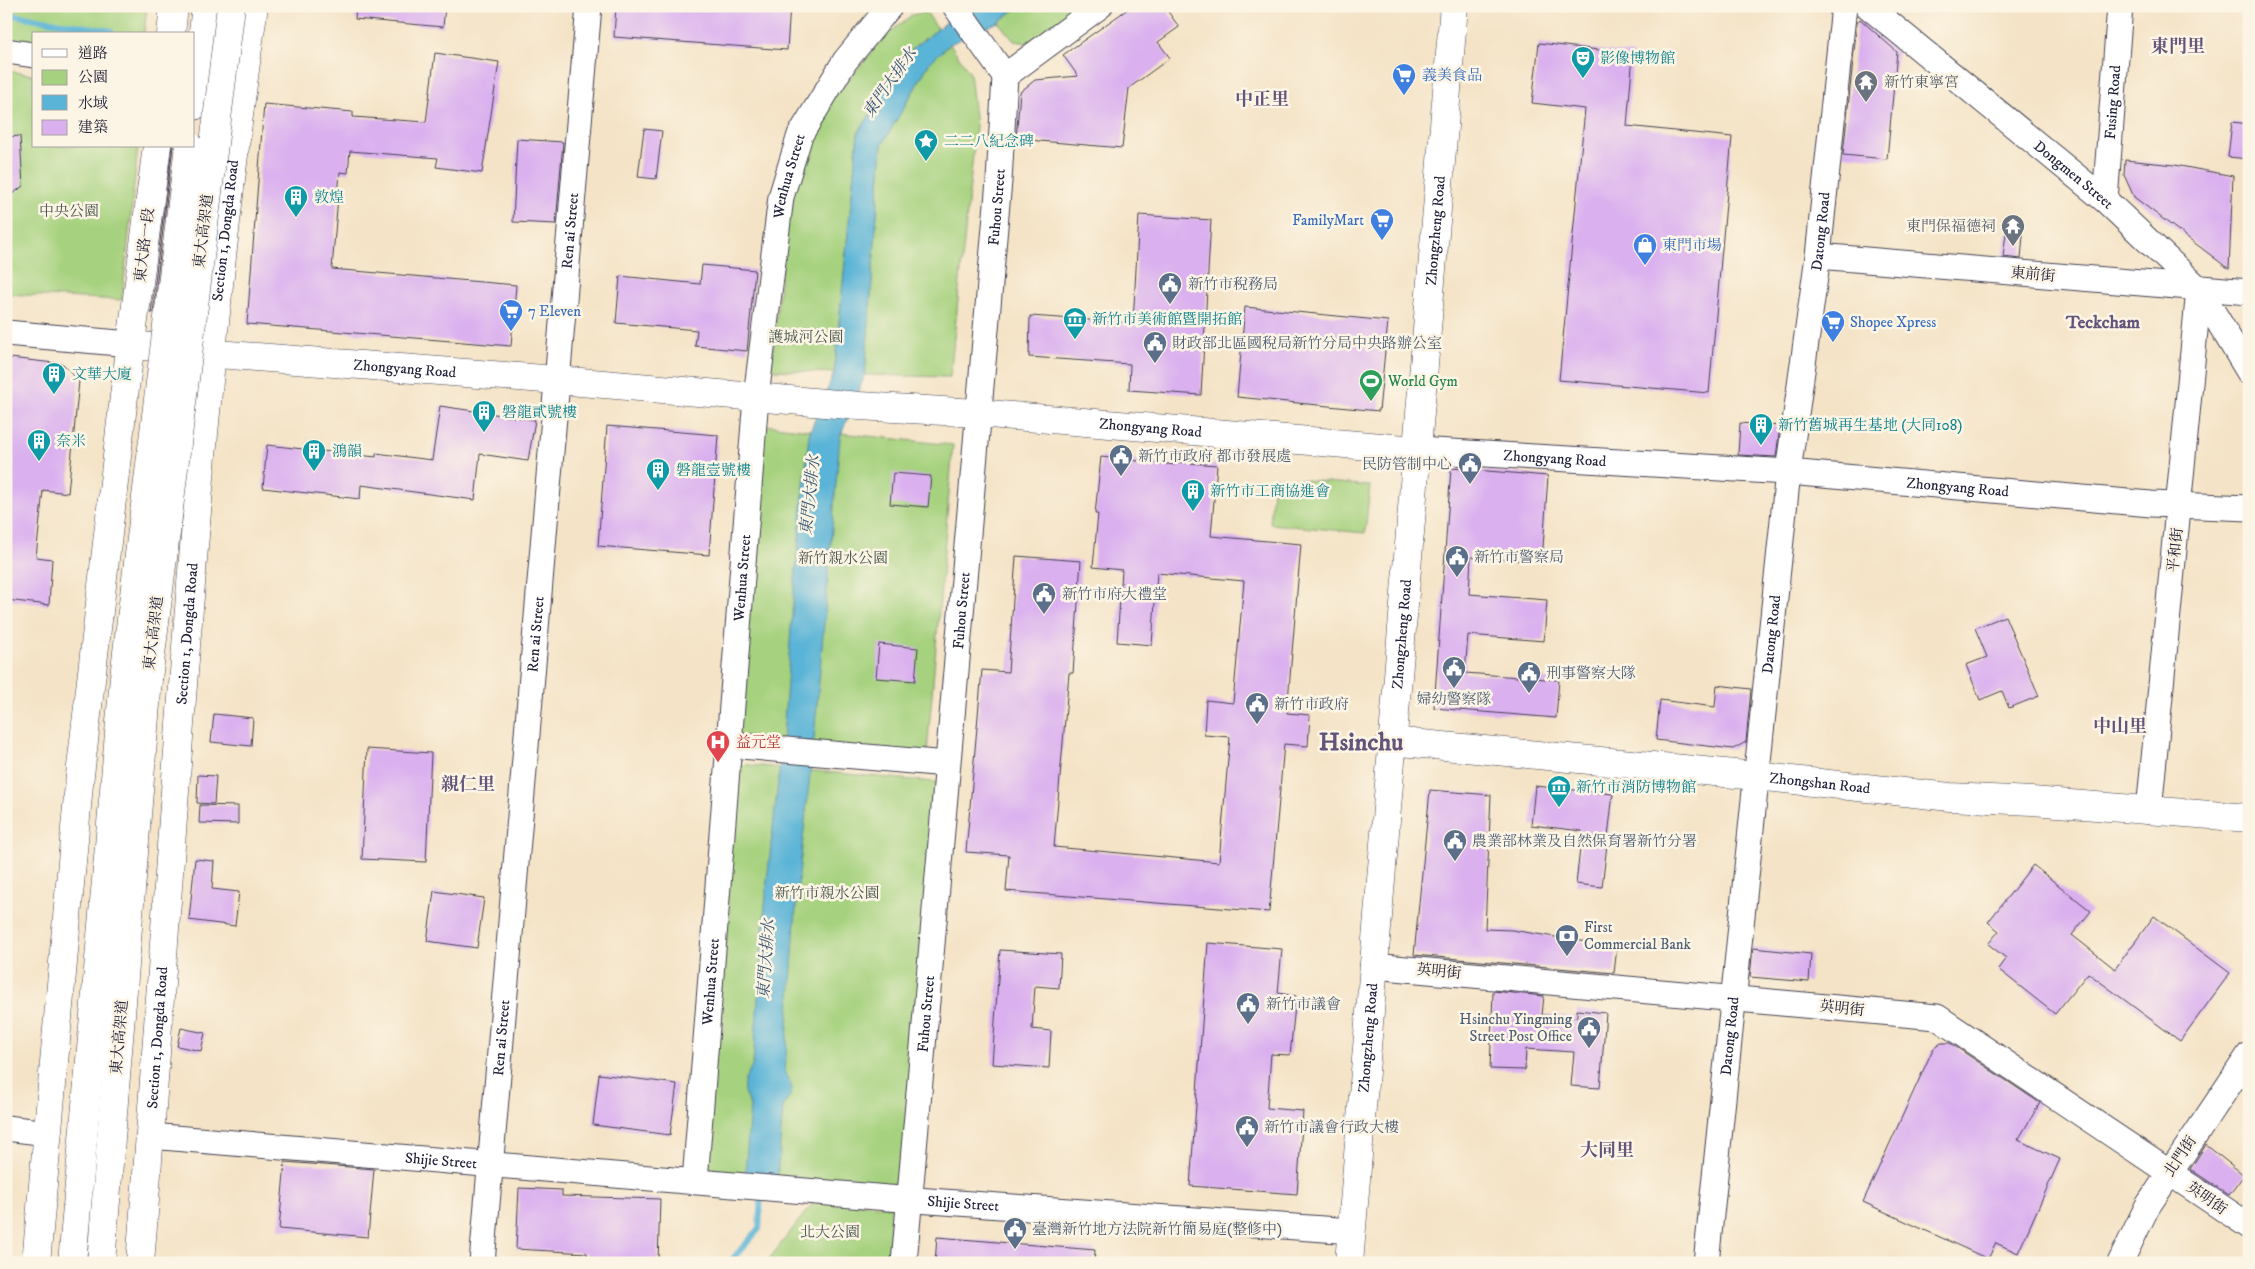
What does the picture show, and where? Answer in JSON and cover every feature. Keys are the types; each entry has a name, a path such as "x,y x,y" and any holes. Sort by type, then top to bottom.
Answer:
{"street":[{"path":"171,32 174,6"},
{"path":"195,98 206,6"},
{"name":"東大高架道","path":"101,1263 136,678 231,6"},
{"name":"Section 1, Dongda Road","path":"140,1263 194,535 242,90 254,6"},
{"name":"Ren ai Street","path":"482,1263 589,6"},
{"name":"Wenhua Street","path":"695,1181 756,398 781,197 800,135 845,61 890,6"},
{"path":"955,6 1005,76 1100,6"},
{"name":"Zhongzheng Road","path":"1349,1263 1391,741 1454,6"},
{"name":"Datong Road","path":"1706,1263 1788,472 1818,256 1844,6"},
{"name":"Dongmen Street","path":"1868,6 2105,200 2198,289 2249,372"},
{"name":"Fusing Road","path":"2105,200 2120,6"},
{"path":"6,51 32,55"},
{"name":"Fuhou Street","path":"904,1263 977,413 999,181 1005,76"},
{"name":"東大路一段","path":"130,344 157,148"},
{"name":"東大高架道","path":"72,1263 136,678 189,148"},
{"name":"東前街","path":"1818,256 2249,292"},
{"name":"平和街","path":"2149,811 2198,289"},
{"name":"Zhongyang Road","path":"6,333 130,344 213,354 557,380 804,402 977,413 1417,450 1788,472 2179,505 2249,508"},
{"path":"36,1263 79,784 130,344"},
{"name":"Zhongshan Road","path":"1391,741 1756,776 1950,797 2032,801 2249,818"},
{"path":"729,744 947,764"},
{"name":"英明街","path":"1373,966 1733,997 1936,1017 2249,1226"},
{"name":"北門街","path":"2120,1263 2147,1206 2249,1055"},
{"path":"6,1128 48,1133"},
{"name":"Shijie Street","path":"150,1136 491,1163 910,1200 1352,1231"}],"green space":[{"path":"6,6 147,6 144,32 32,32 32,48 6,44"},
{"path":"1020,6 1081,6 1027,43 1014,41 998,22"},
{"name":"護城河公園","path":"926,12 938,29 914,47 858,133 834,373 776,370 771,367 788,207 810,143 833,99 885,36 912,15"},
{"name":"護城河公園","path":"950,44 970,73 976,126 950,377 865,375 882,145 930,62"},
{"name":"中央公園","path":"6,71 32,75 32,148 138,148 122,300 6,294"},
{"name":"新竹親水公園","path":"754,424 953,445 927,753 729,742"},
{"path":"1274,477 1370,486 1365,533 1270,524"},
{"name":"新竹市親水公園","path":"728,763 945,783 910,1200 695,1181"},
{"name":"北大公園","path":"816,1199 898,1207 892,1263 766,1263"}],"water":[{"path":"962,6 1020,6 998,22 950,44 930,62 882,145 865,375 840,437 814,739 797,893 785,1073 792,1088 790,1096 783,1106 777,1179 745,1177 750,1105 745,1093 744,1084 753,1064 767,881 783,737 793,601 809,434 834,373 858,133 914,47 938,29"}],"building":[{"path":"356,6 445,6 443,27 355,19"},
{"path":"616,6 790,6 787,50 614,37"},
{"path":"1132,6 1164,6 1179,27 1158,42 1170,58 1129,88 1122,148 1016,139 1020,92 1035,80 1078,76 1063,55"},
{"name":"新竹東寧宮","path":"1860,19 1897,52 1887,159 1843,155 1857,23"},
{"name":"東門市場","path":"1539,43 1633,54 1627,126 1732,137 1709,393 1559,380 1585,109 1532,103"},
{"path":"435,53 499,62 482,173 436,167 438,158 350,151 348,173 340,172 332,269 516,285 511,346 247,324 264,104 353,112 353,117 426,122"},
{"path":"2232,122 2249,124 2249,159 2228,157"},
{"path":"644,129 662,131 656,179 638,177"},
{"path":"20,136 23,186 6,199 6,137"},
{"path":"517,139 563,142 556,224 513,222"},
{"path":"172,148 173,148 153,313 151,313"},
{"path":"2125,160 2175,165 2233,176 2229,269 2134,197 2124,175"},
{"name":"新竹市稅務局","path":"1139,215 1211,220 1201,395 1129,390 1130,364 1029,357 1030,316 1133,323"},
{"name":"東門保福德祠","path":"2006,233 2023,235 2021,259 2003,257"},
{"path":"702,265 755,270 747,351 695,346 697,330 616,323 620,276 700,284"},
{"path":"1245,307 1388,321 1379,411 1237,397"},
{"path":"10,358 63,364 79,381 68,493 43,490 36,557 52,559 49,605 6,600 6,392"},
{"path":"440,406 535,420 528,461 480,454 475,500 361,485 360,499 263,488 267,445 376,457 376,453 432,460"},
{"name":"新竹舊城再生基地 (大同108)","path":"1740,423 1780,426 1776,457 1738,455"},
{"name":"磐龍壹號樓","path":"607,426 718,435 709,555 598,546"},
{"path":"1101,457 1176,465 1176,462 1217,465 1211,536 1301,544 1287,713 1310,715 1308,746 1284,744 1269,912 1006,891 1009,855 966,852 982,670 1008,672 1016,556 1081,561 1073,673 1069,673 1054,847 1219,862 1230,737 1204,735 1206,700 1233,703 1244,581 1157,573 1152,645 1117,642 1122,570 1093,567 1098,514 1095,514"},
{"name":"新竹市警察局","path":"1451,468 1548,476 1542,562 1471,557 1469,594 1547,600 1544,641 1468,635 1465,673 1559,680 1556,718 1434,708"},
{"path":"893,473 931,476 928,507 890,504"},
{"path":"2005,616 2039,696 2009,708 2002,691 1980,700 1966,665 1987,657 1975,628"},
{"path":"879,644 918,648 915,681 876,678"},
{"path":"1717,685 1751,689 1746,742 1733,749 1656,740 1660,700 1715,707"},
{"path":"214,714 253,718 251,746 211,742"},
{"path":"367,749 431,753 426,862 362,859"},
{"path":"198,775 216,776 214,804 197,803"},
{"path":"1535,786 1613,794 1602,887 1576,884 1582,831 1531,825"},
{"name":"農業部林業及自然保育署新竹分署","path":"1430,790 1491,795 1485,929 1512,930 1617,947 1614,973 1414,955"},
{"path":"200,805 238,806 238,824 199,823"},
{"path":"195,859 214,861 212,889 239,892 235,926 189,920"},
{"path":"2033,865 2091,911 2072,935 2115,969 2154,916 2230,973 2180,1041 2088,973 2055,1014 1998,969 2006,958 1988,944 1999,931 1988,922"},
{"path":"434,891 484,898 477,948 427,941"},
{"path":"1208,943 1282,949 1278,993 1296,996 1290,1055 1271,1054 1267,1108 1303,1111 1297,1194 1190,1186"},
{"path":"1753,948 1811,954 1809,982 1750,977"},
{"path":"1000,950 1061,954 1059,988 1035,986 1032,1029 1051,1031 1049,1068 992,1064"},
{"path":"1493,991 1544,996 1542,1015 1577,1017 1577,1010 1606,1013 1600,1088 1571,1086 1574,1052 1526,1049 1525,1070 1490,1069"},
{"path":"181,1028 205,1033 201,1051 177,1046"},
{"path":"1941,1043 1950,1043 2040,1103 2018,1140 2060,1159 2018,1253 1996,1243 1988,1259 1863,1202 1933,1049"},
{"path":"599,1074 677,1084 670,1135 593,1125"},
{"path":"2206,1145 2244,1175 2229,1195 2190,1169"},
{"path":"285,1162 374,1169 368,1237 279,1229"},
{"path":"519,1188 562,1190 562,1196 660,1199 658,1263 587,1263 587,1253 516,1249"},
{"name":"臺灣新竹地方法院新竹簡易庭(整修中)","path":"937,1237 1095,1250 1094,1263 935,1263"}],"waterway":[{"path":"6,14 111,31"},
{"name":"東門大排水","path":"729,1263 759,1229 761,1193"}],"place":[{"name":"影像博物館","path":"1583,79"},
{"name":"義美食品","path":"1404,96"},
{"name":"新竹東寧宮","path":"1866,103"},
{"name":"二二八紀念碑","path":"926,162"},
{"name":"敦煌","path":"296,218"},
{"name":"FamilyMart","path":"1382,241"},
{"name":"東門保福德祠","path":"2013,247"},
{"name":"東門市場","path":"1645,266"},
{"name":"新竹市稅務局","path":"1170,305"},
{"name":"7 Eleven","path":"511,332"},
{"name":"新竹市美術館暨開拓館","path":"1075,340"},
{"name":"Shopee Xpress","path":"1833,343"},
{"name":"財政部北區國稅局新竹分局中央路辦公室","path":"1155,364"},
{"name":"文華大廈","path":"54,395"},
{"name":"World Gym","path":"1371,402"},
{"name":"磐龍貳號樓","path":"484,433"},
{"name":"新竹舊城再生基地 (大同108)","path":"1761,446"},
{"name":"奈米","path":"39,462"},
{"name":"鴻韻","path":"314,472"},
{"name":"新竹市政府 都市發展處","path":"1121,477"},
{"name":"民防管制中心","path":"1470,485"},
{"name":"磐龍壹號樓","path":"658,491"},
{"name":"新竹市工商協進會","path":"1193,512"},
{"name":"新竹市警察局","path":"1457,578"},
{"name":"新竹市府大禮堂","path":"1044,615"},
{"name":"婦幼警察隊","path":"1454,689"},
{"name":"刑事警察大隊","path":"1529,694"},
{"name":"新竹市政府","path":"1257,725"},
{"name":"益元堂","path":"718,763"},
{"name":"新竹市消防博物館","path":"1559,808"},
{"name":"農業部林業及自然保育署新竹分署","path":"1455,862"},
{"name":"First Commercial Bank","path":"1567,957"},
{"name":"新竹市議會","path":"1248,1025"},
{"name":"Hsinchu Yingming Street Post Office","path":"1589,1049"},
{"name":"新竹市議會行政大樓","path":"1247,1148"},
{"name":"臺灣新竹地方法院新竹簡易庭(整修中)","path":"1015,1250"}],"district":[{"name":"東門里","path":"2178,46"},
{"name":"中正里","path":"1262,99"},
{"name":"Teckcham","path":"2103,322"},
{"name":"中山里","path":"2120,726"},
{"name":"Hsinchu","path":"1361,741"},
{"name":"親仁里","path":"468,784"},
{"name":"大同里","path":"1607,1150"}]}
